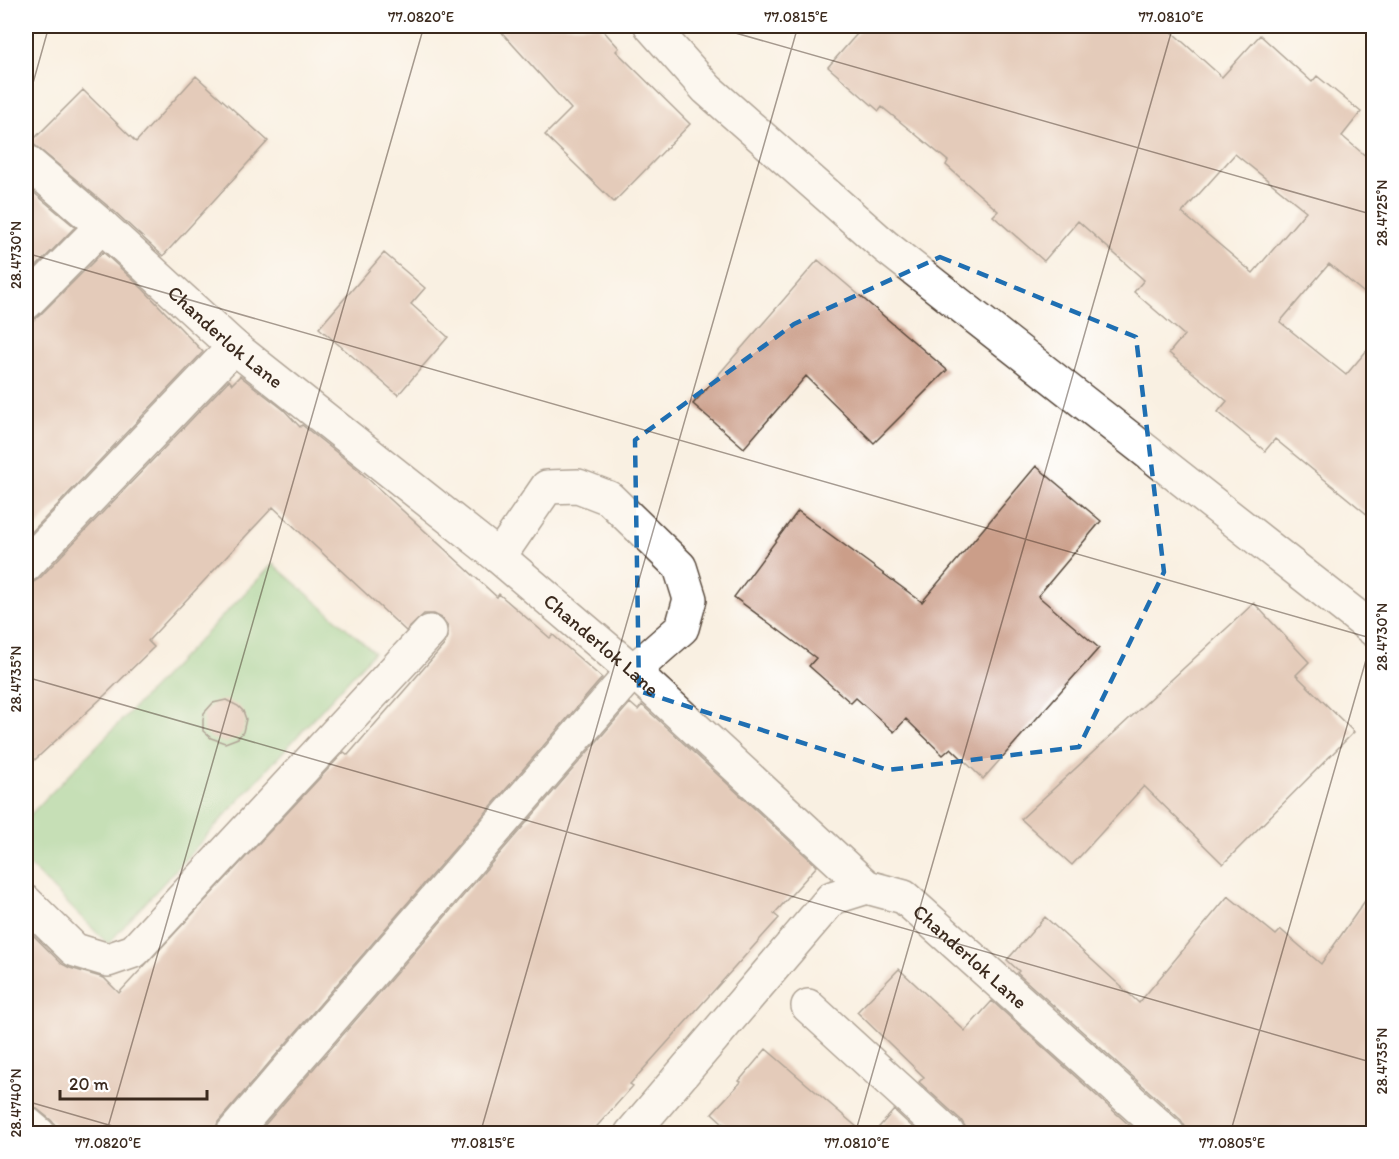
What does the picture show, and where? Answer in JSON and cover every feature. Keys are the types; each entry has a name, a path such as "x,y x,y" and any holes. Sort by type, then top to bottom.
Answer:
{"street":[{"path":"651,26 707,89 886,247 1374,630"},
{"name":"Chanderlok Lane","path":"26,161 102,226 234,347 499,557 633,671 867,887 904,897 1168,1134"},
{"path":"26,303 102,226"},
{"path":"26,565 234,347"},
{"path":"232,1134 633,671 682,628 690,599 680,567 609,498 578,486 547,487 499,557"},
{"path":"26,902 75,950 108,960 134,951 430,632"},
{"path":"630,1134 832,898 867,887"},
{"path":"808,1006 948,1134"},
{"path":"26,1123 39,1134"}],"highlighted area":[{"path":"940,257 1136,337 1164,572 1079,747 888,770 639,691 635,440 794,324"}],"green space":[{"path":"273,564 374,652 108,944 26,862 26,819"}],"building":[{"path":"496,26 599,26 619,48 616,51 690,124 614,202 545,135 571,109"},
{"path":"864,26 1165,26 1222,77 1260,35 1312,82 1317,76 1361,112 1342,136 1374,163 1374,301 1329,264 1280,322 1346,375 1374,342 1374,520 1275,439 1265,451 1218,412 1227,401 1169,353 1184,335 1134,292 1144,280 1078,221 1044,261 993,216 998,211 946,165 948,161 882,107 879,111 828,67","holes":["1235,154 1306,211 1253,273 1182,213"]},
{"path":"196,76 268,141 163,256 115,212 31,142 83,90 136,142"},
{"path":"33,192 75,227 26,277 26,200"},
{"path":"103,252 144,290 203,352 26,538 26,321 32,321 39,316"},
{"path":"384,253 425,288 411,304 448,337 398,395 319,328"},
{"path":"818,260 947,370 874,443 806,376 744,448 693,404"},
{"path":"240,376 284,410 300,427 302,425 355,467 497,597 499,594 550,638 553,635 602,678 218,1122 214,1134 63,1134 51,1120 26,1100 26,928 62,964 104,978 119,993 344,752 348,755 444,645 448,637 448,626 442,618 434,614 424,614 406,631 273,507 148,641 154,647 26,768 26,583 32,583 40,578 229,380 232,384"},
{"path":"1036,466 1101,521 1038,596 1099,648 983,779 951,748 943,755 906,719 894,732 856,698 851,703 809,666 816,658 734,597 798,511 922,602"},
{"path":"1254,603 1309,662 1296,675 1354,732 1223,864 1144,786 1072,865 1021,819"},
{"path":"226,700 238,706 246,719 243,732 238,738 225,743 211,738 203,731 203,720 204,713 213,703"},
{"path":"630,703 638,710 642,705 817,866 774,914 779,918 630,1084 633,1086 590,1134 257,1134"},
{"path":"1374,888 1374,1134 1186,1134 1186,1128 1181,1120 1017,973 1019,971 1007,960 1045,917 1139,1003 1228,896 1276,935 1281,930 1321,964"},
{"path":"899,969 965,1031 992,1001 1139,1134 966,1134 966,1128 961,1120 919,1082 924,1077 857,1012"},
{"path":"766,1049 865,1134 735,1134 712,1113 741,1082 739,1081"},
{"path":"894,1110 920,1134 873,1134"}]}
